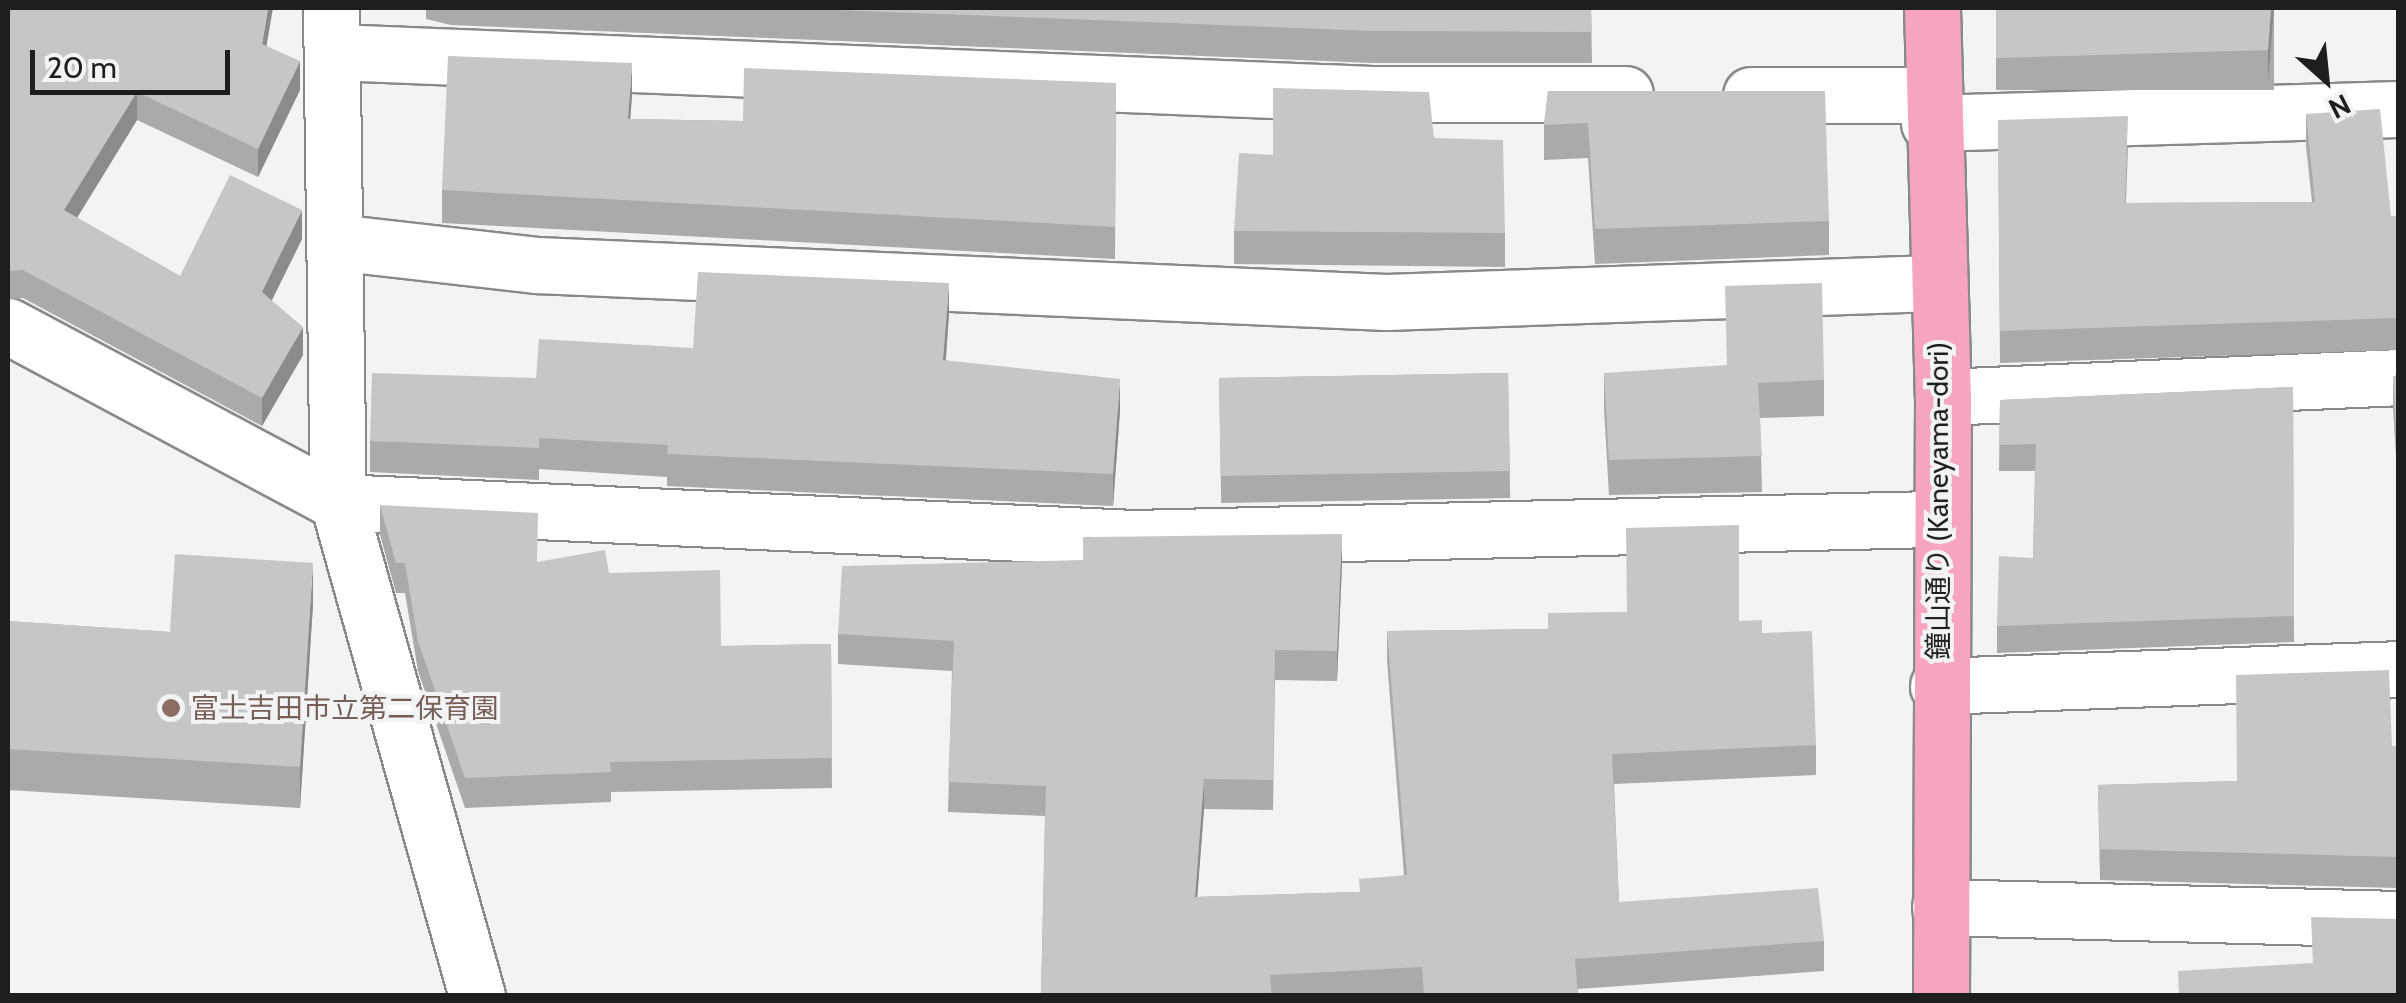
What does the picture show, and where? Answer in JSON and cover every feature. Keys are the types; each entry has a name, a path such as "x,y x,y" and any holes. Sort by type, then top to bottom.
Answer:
{"main road":[{"name":"鐘山通り (Kaneyama-dori)","path":"1932,8 1934,283 1944,397 1936,519 1941,996"}],"street":[{"path":"476,996 338,502 333,30 1372,94 1691,94 1931,109 2398,109"},
{"path":"336,242 538,266 1386,302 1934,283"},
{"path":"8,326 338,502 1134,538 1936,519"},
{"path":"1944,397 2398,377"},
{"path":"1938,686 2398,668"},
{"path":"1940,907 2398,918"}],"building":[{"path":"8,8 268,8 262,44 300,61 258,149 137,92 64,210 180,276 230,175 302,210 262,292 303,327 262,398 23,270 8,271"},
{"path":"788,8 1591,8 1592,32 1372,31"},
{"path":"1996,8 2271,8 2268,50 1996,58"},
{"path":"448,56 632,63 628,119 743,121 744,68 1116,83 1115,227 442,190"},
{"path":"1273,88 1429,92 1434,138 1503,140 1505,233 1234,231 1239,153 1273,155"},
{"path":"1548,91 1825,91 1829,221 1595,229 1588,123 1544,125"},
{"path":"2380,109 2391,216 2398,216 2398,318 2000,331 1998,120 2128,116 2125,203 2315,202 2306,114"},
{"path":"698,272 949,283 943,360 1120,379 1113,474 667,454 668,445 539,438 539,448 370,441 372,373 536,378 539,339 693,348"},
{"path":"1822,283 1824,380 1758,383 1762,456 1609,460 1604,373 1727,365 1725,286"},
{"path":"1508,373 1510,471 1221,476 1219,378"},
{"path":"2398,374 2398,458 2393,377"},
{"path":"2293,387 2294,616 1997,626 1999,556 2033,558 2036,444 1999,445 2000,400"},
{"path":"380,505 538,513 537,562 605,550 609,573 720,570 721,646 831,644 832,758 610,762 611,772 465,778 418,641 405,563 396,563"},
{"path":"1739,525 1739,621 1762,620 1762,633 1812,631 1816,745 1612,754 1619,902 1818,888 1824,941 1575,959 1578,996 1424,996 1422,967 1270,975 1272,996 1041,996 1046,786 948,782 954,641 838,634 842,566 1083,560 1083,537 1342,534 1337,651 1275,650 1273,780 1204,779 1195,897 1360,892 1359,879 1407,875 1387,631 1548,629 1548,613 1627,612 1626,528"},
{"path":"175,554 313,563 300,767 8,749 8,621 170,632"},
{"path":"2389,670 2392,746 2398,746 2398,857 2100,849 2098,785 2237,781 2236,675"},
{"path":"2311,917 2398,919 2398,996 2179,996 2178,971 2313,963"}],"place":[{"name":"富士吉田市立第二保育園","path":"171,708"}]}
